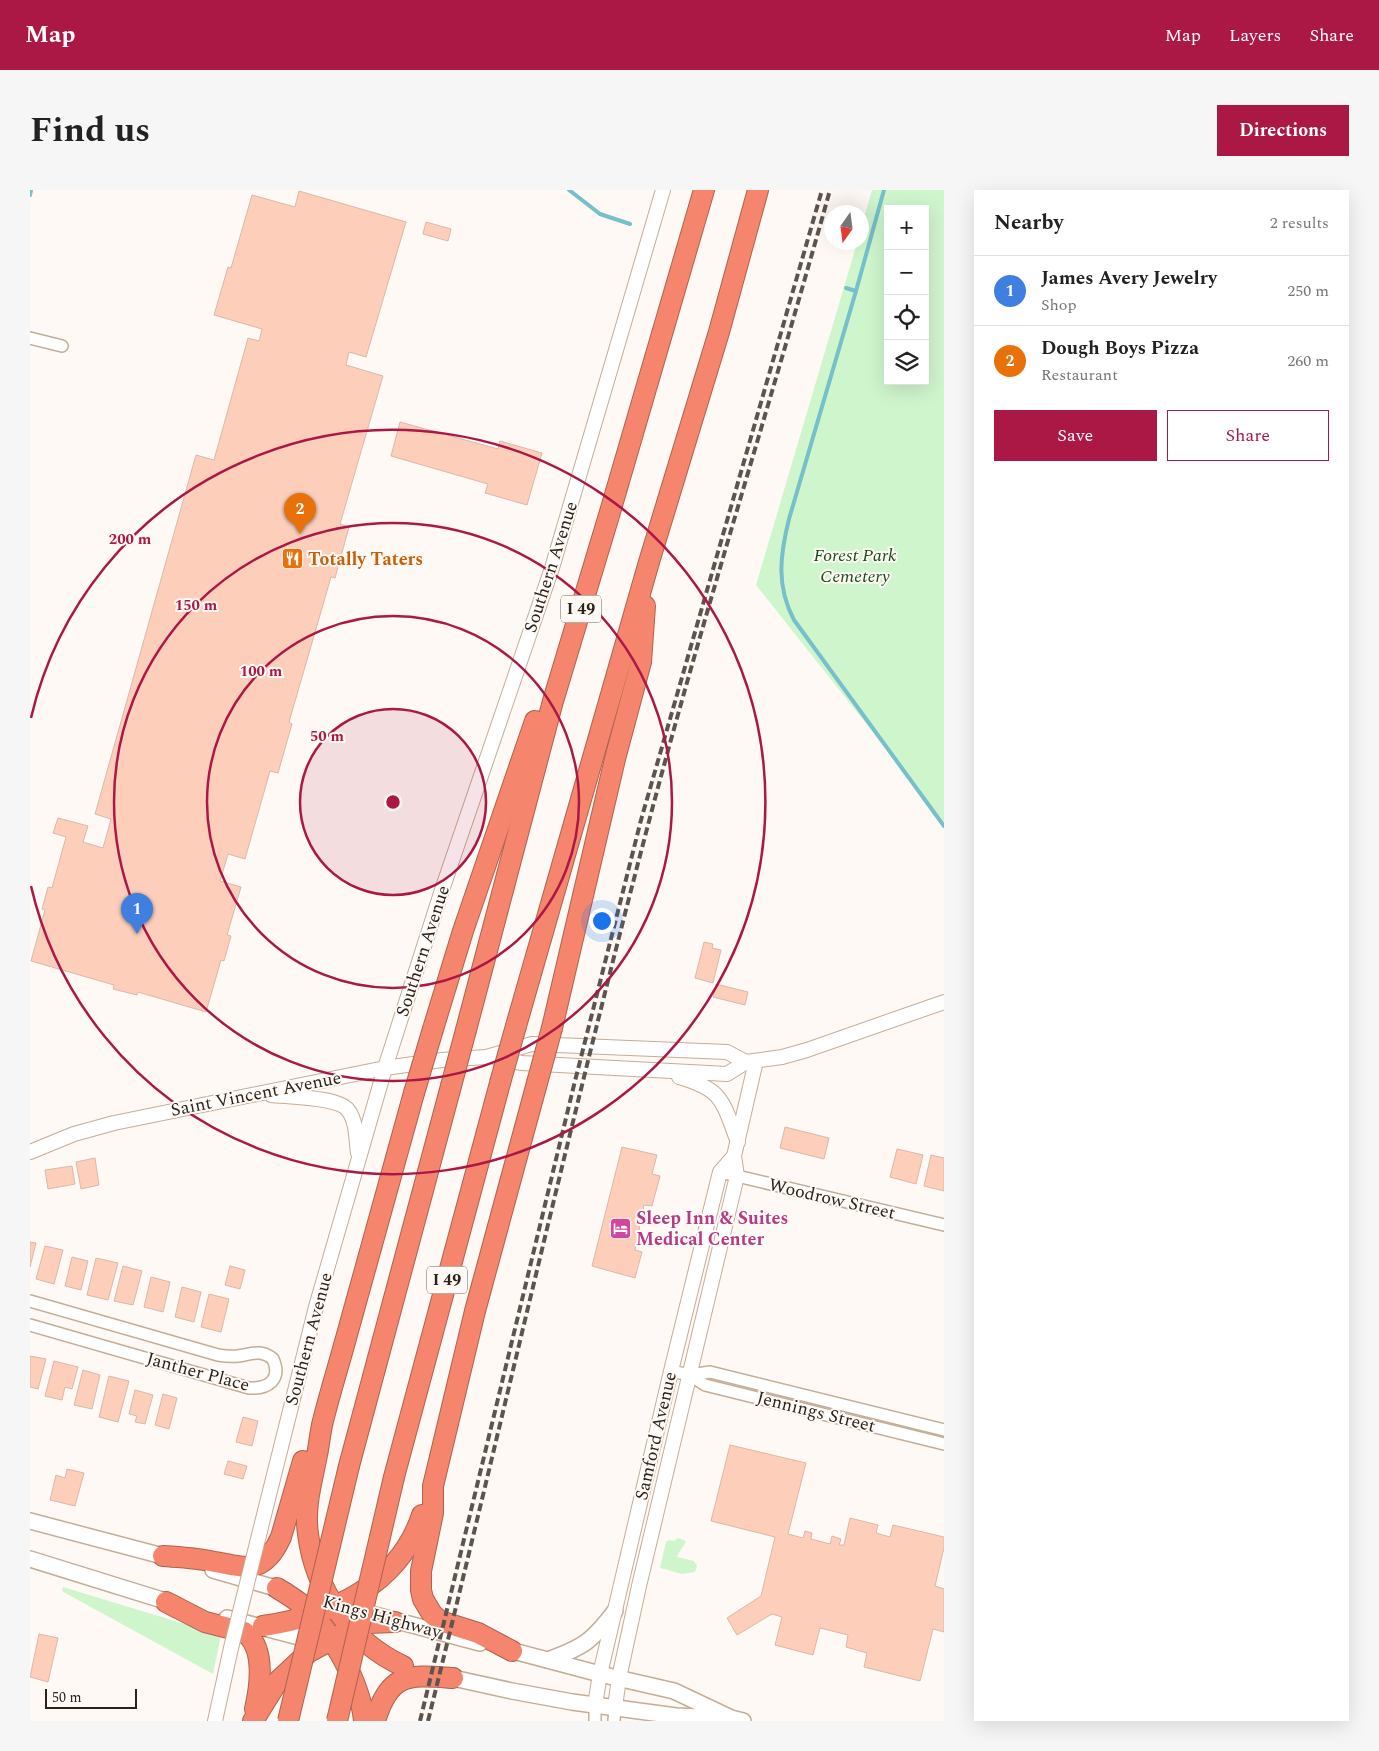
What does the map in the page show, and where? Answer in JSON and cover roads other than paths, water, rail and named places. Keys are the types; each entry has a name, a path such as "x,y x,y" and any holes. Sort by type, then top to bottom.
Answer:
{"highway":[{"name":"I 49","path":"288,1721 349,1466 553,701 704,190"},
{"name":"I 49","path":"337,1721 394,1477 500,1084 649,562 719,332 758,190"},
{"path":"404,1666 380,1654 351,1629 344,1622 334,1605 318,1574 309,1542 307,1526 308,1497 322,1426 414,1093 463,931 522,758 610,512"},
{"path":"263,1626 291,1622 312,1615 362,1591 380,1579 392,1569 408,1548 433,1486 475,1310 552,1028 615,759 640,662 649,562"},
{"path":"163,1556 210,1561 248,1568 265,1560 277,1546 281,1537 304,1457 322,1426"},
{"path":"433,1486 433,1513 421,1571 423,1599 432,1614 440,1621 478,1633 512,1651"},
{"path":"276,1588 300,1603 312,1615 360,1696 364,1721"},
{"path":"166,1602 205,1622 244,1632 249,1636 257,1652 261,1676 253,1721"},
{"path":"253,1721 278,1681 309,1652 330,1643 351,1629 369,1623 395,1622"},
{"path":"375,1721 388,1692 401,1681 418,1676 453,1678"}],"main road":[{"name":"Kings Highway","path":"30,1521 163,1556 395,1622 674,1691 737,1720"},
{"name":"Kings Highway","path":"30,1559 166,1602 330,1643 404,1666 453,1678 512,1691 595,1705 615,1714 737,1720"},
{"path":"548,1660 579,1648 592,1639 615,1611"}],"street":[{"name":"Southern Avenue","path":"215,1721 231,1648 316,1307 358,1160 385,1068 443,887 552,568 663,190"},
{"path":"30,338 62,346"},
{"name":"Saint Vincent Avenue","path":"486,1057 522,1063 727,1074 751,1062 807,1050 944,1002"},
{"name":"Saint Vincent Avenue","path":"30,1152 63,1137 88,1129 385,1068 442,1060 486,1057 532,1044 727,1052 751,1062"},
{"name":"Samford Avenue","path":"615,1714 619,1678 639,1586 737,1176 734,1156 751,1062"},
{"path":"656,1071 700,1084 714,1092 724,1106 738,1142"},
{"path":"258,1094 320,1100 345,1107 349,1111 355,1125 358,1160"},
{"name":"Samford Avenue","path":"595,1721 595,1705 600,1674 671,1371 720,1172 734,1156"},
{"name":"Woodrow Street","path":"720,1172 944,1226"},
{"name":"Janther Place","path":"30,1301 209,1353 232,1357 262,1353 273,1359 276,1375 272,1382 265,1387 249,1388 30,1325"},
{"path":"686,1312 704,1315"},
{"name":"Jennings Street","path":"671,1371 690,1375 710,1372 944,1430"},
{"name":"Jennings Street","path":"690,1375 705,1385 944,1444"},
{"path":"870,1425 874,1412"},
{"path":"622,1583 639,1586"}],"waterway":[{"path":"30,195 31,190"},
{"path":"569,190 600,214 630,224"},
{"path":"884,190 789,519 783,545 782,583 784,595 794,620 944,826"},
{"path":"846,288 856,291"}],"railway":[{"path":"420,1721 574,1085 641,820 822,190"},
{"path":"428,1721 619,937 669,745 830,190"}],"place":[{"name":"Dough Boys Pizza","path":"300,534"},
{"name":"Totally Taters","path":"292,559"},
{"name":"James Avery Jewelry","path":"137,934"},
{"name":"Sleep Inn & Suites Medical Center","path":"620,1228"}],"park label":[{"name":"Forest Park Cemetery","path":"855,565"}]}
